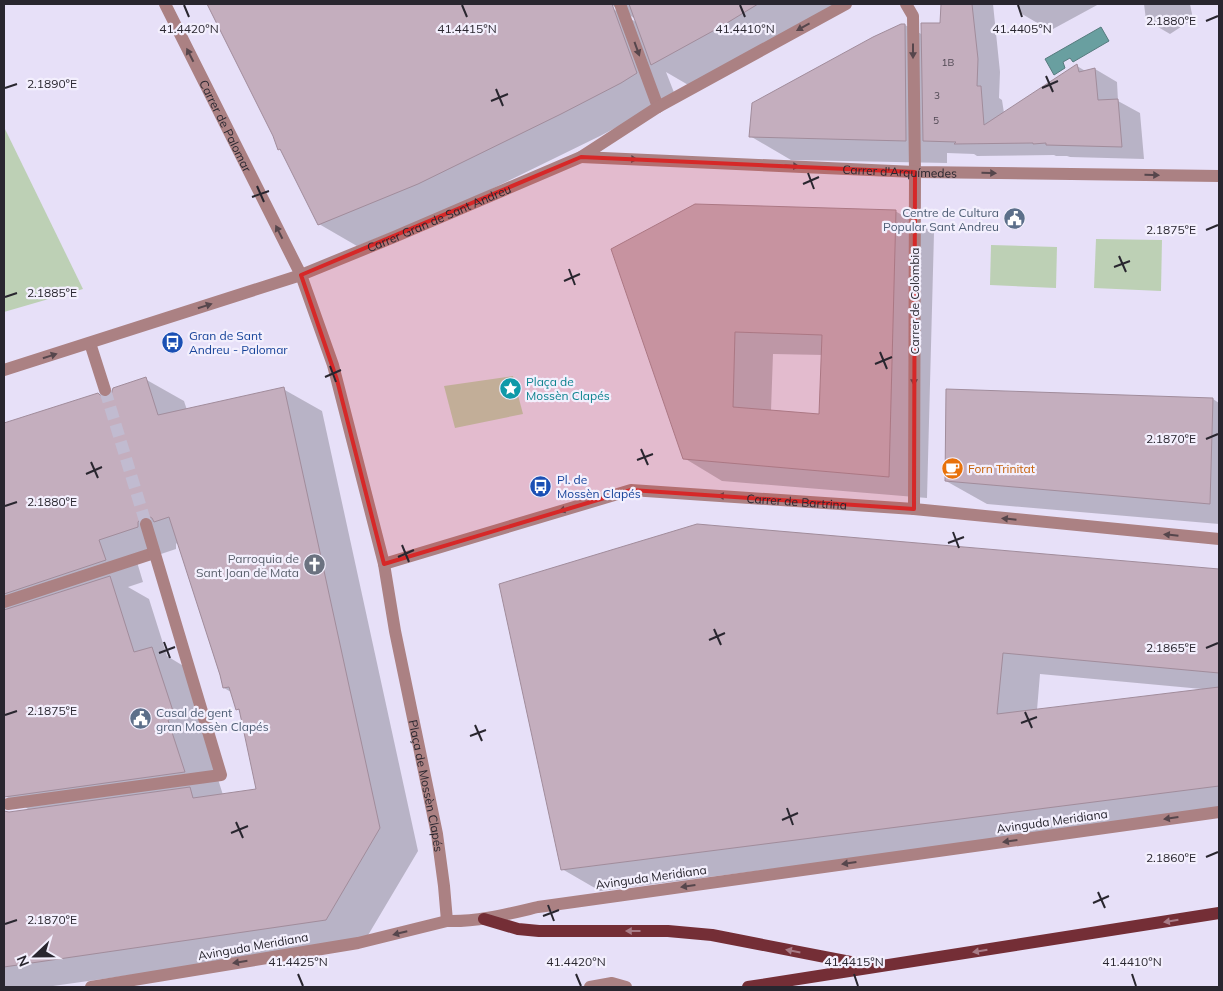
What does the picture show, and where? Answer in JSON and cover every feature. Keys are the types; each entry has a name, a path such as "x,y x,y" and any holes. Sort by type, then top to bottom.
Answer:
{"main road":[{"path":"748,987 1219,913"},
{"path":"484,919 518,930 668,931 712,935 876,967"}],"street":[{"name":"Carrer de Palomar","path":"165,4 301,275"},
{"path":"620,4 658,107"},
{"name":"Carrer Gran de Sant Andreu","path":"4,370 301,275 403,234 581,156 658,107 846,4"},
{"name":"Carrer de Colòmbia","path":"906,4 913,16 914,509"},
{"name":"Carrer d'Arquímedes","path":"581,156 914,172 1219,176"},
{"name":"Plaça de Mossèn Clapés","path":"301,275 338,380 384,564 395,631 437,834 447,921"},
{"path":"90,343 105,390"},
{"name":"Carrer de Bartrina","path":"384,564 631,490 914,509 1219,539"},
{"path":"8,804 221,775 146,524"},
{"path":"4,602 154,553"},
{"name":"Avinguda Meridiana","path":"90,987 358,943 447,921 459,922 484,919 538,906 1219,812"},
{"path":"590,987 612,984 626,987"}],"highlighted area":[{"path":"581,157 915,172 914,509 631,490 384,564 337,380 301,275"}],"shaded area":[{"path":"1101,27 1109,41 1073,62 1070,58 1063,62 1065,68 1054,75 1045,59"},
{"path":"4,127 83,289 4,312"},
{"path":"1096,239 1162,240 1161,291 1094,288"},
{"path":"991,245 1057,247 1056,288 990,285"},
{"path":"513,376 523,414 455,428 444,386"}],"building":[{"path":"207,4 612,4 637,73 561,114 418,184 318,225 280,149 278,150 273,136"},
{"path":"629,4 758,4 651,65"},
{"path":"941,4 972,4 978,59 977,86 981,86 984,125 1077,64 1079,72 1095,68 1098,100 1118,99 1122,147 1046,145 1046,143 954,144 956,142 923,141 921,23 940,23"},
{"path":"901,24 905,24 906,141 749,137 752,103 873,37"},
{"path":"695,204 896,210 889,477 683,459 611,249","holes":["735,332 822,335 819,414 733,407"]},
{"path":"146,377 158,415 284,387 380,828 326,920 4,967 4,811 9,812 190,787 193,798 256,789 239,709 236,710 229,687 223,688 169,517 154,522 152,518 143,516 138,522 138,527 99,540 106,560 4,594 4,423 98,393 103,398 108,398 113,388"},
{"path":"946,389 1213,398 1210,504 945,481"},
{"path":"697,524 1219,569 1219,673 1003,653 997,714 1219,687 1219,786 561,870 499,584"},
{"path":"110,576 134,652 152,647 175,717 168,720 185,772 4,797 4,610"}],"tunnel":[{"path":"105,390 146,524"}],"place":[{"name":"Centre de Cultura Popular Sant Andreu","path":"1015,219"},
{"name":"Gran de Sant Andreu - Palomar","path":"173,342"},
{"name":"Plaça de Mossèn Clapés","path":"510,388"},
{"name":"Forn Trinitat","path":"952,468"},
{"name":"Pl. de Mossèn Clapés","path":"541,486"},
{"name":"Parroquia de Sant Joan de Mata","path":"315,565"},
{"name":"Casal de gent gran Mossèn Clapés","path":"140,719"}]}
